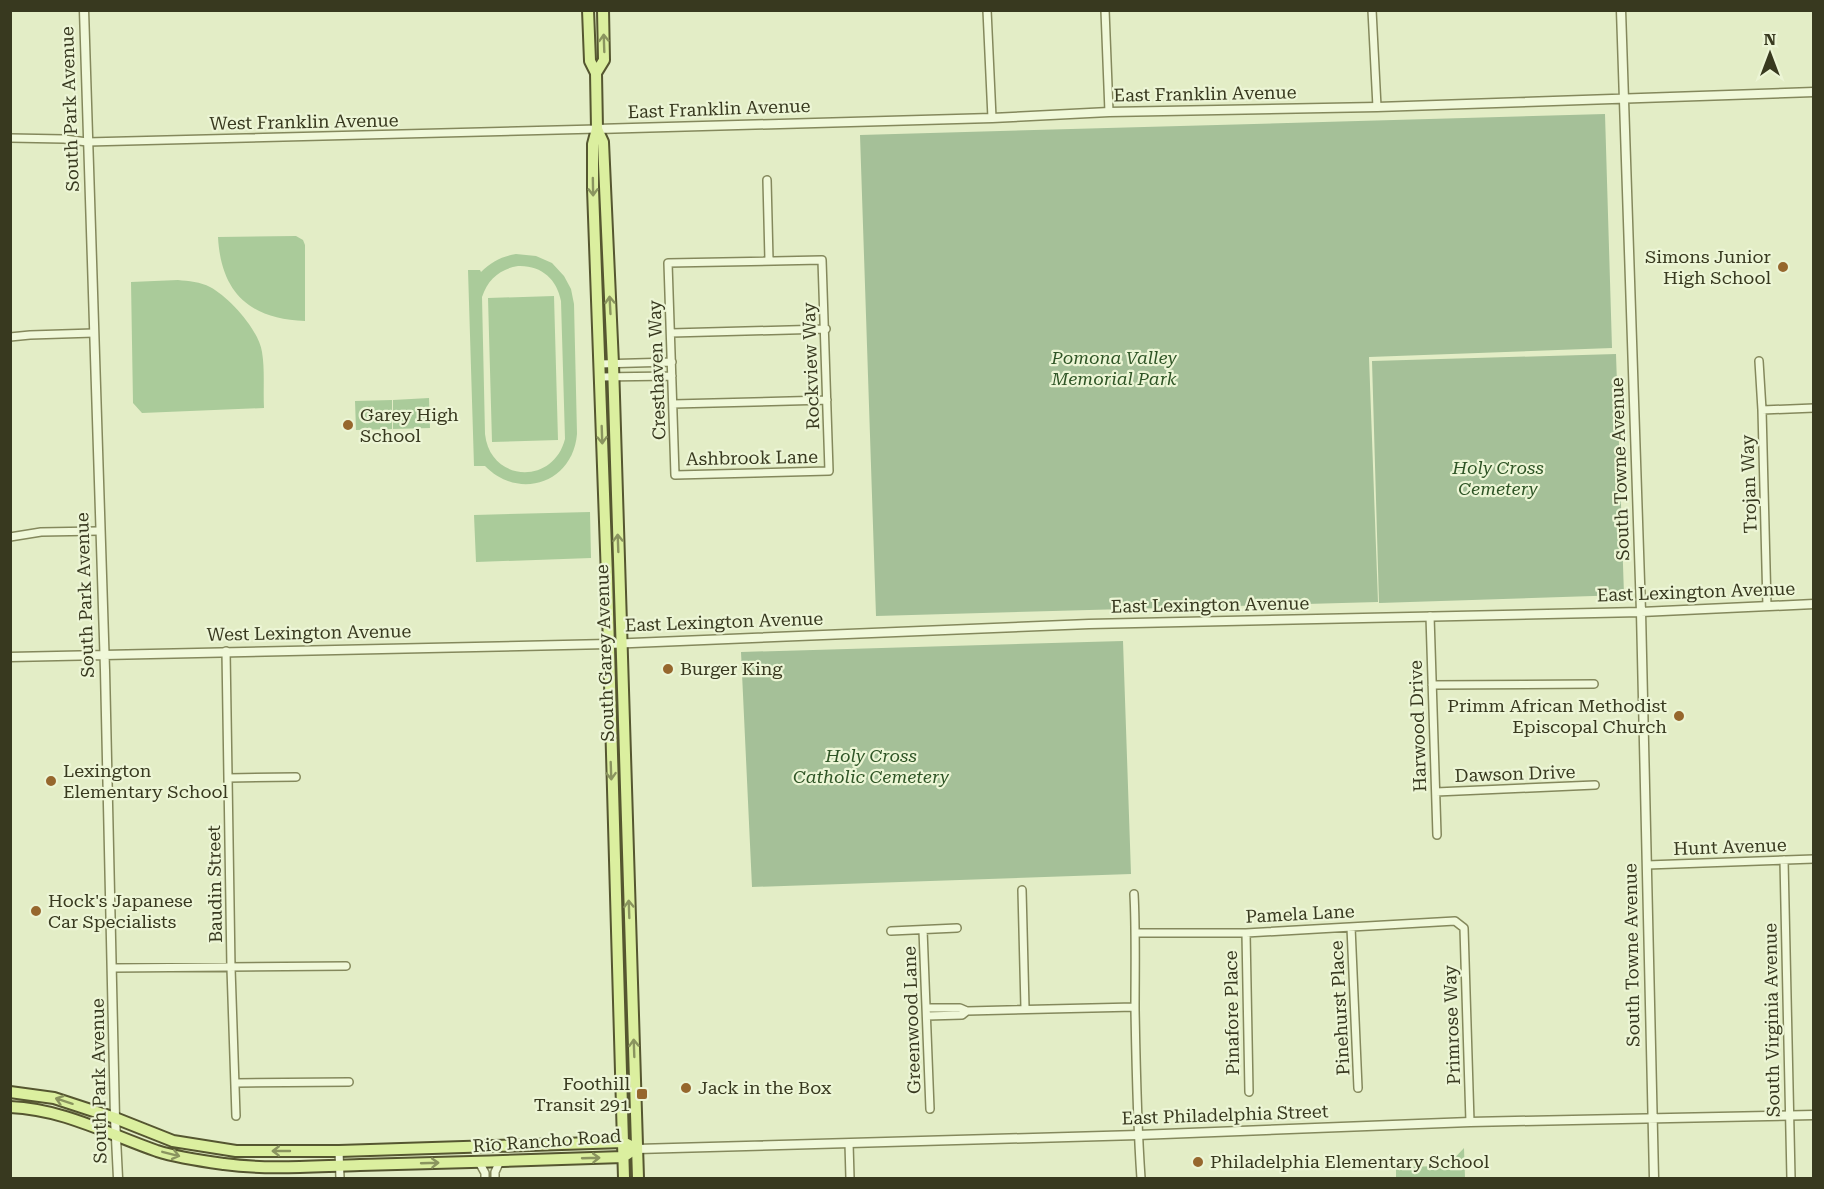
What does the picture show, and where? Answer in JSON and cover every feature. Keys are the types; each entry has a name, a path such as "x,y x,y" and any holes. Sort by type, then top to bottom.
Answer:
{"main road":[{"name":"South Garey Avenue","path":"588,10 590,61 596,73 597,129 593,144 593,189 624,1179"},
{"name":"South Garey Avenue","path":"596,73 604,60 603,10"},
{"name":"South Garey Avenue","path":"597,129 603,142 613,364 638,1179"},
{"path":"617,968 631,967"},
{"name":"Rio Rancho Road","path":"10,1092 54,1098 115,1118 161,1137 236,1151 339,1151 622,1142 637,1149"},
{"name":"Rio Rancho Road","path":"10,1107 25,1107 62,1115 158,1151 228,1165 278,1167 479,1162 623,1156 637,1149"},
{"path":"451,1163 464,1156 484,1155 494,1146"},
{"path":"394,1149 395,1164"}],"street":[{"name":"South Park Avenue","path":"84,10 118,1179"},
{"path":"987,10 992,118"},
{"path":"1105,10 1108,112"},
{"path":"1372,10 1377,107"},
{"name":"South Towne Avenue","path":"1621,10 1641,612 1654,1179"},
{"name":"East Franklin Avenue","path":"597,129 1814,92"},
{"name":"West Franklin Avenue","path":"10,138 64,139 87,142 597,129"},
{"path":"767,180 769,260"},
{"name":"Rockview Way","path":"769,260 822,260 829,471"},
{"name":"Cresthaven Way","path":"675,475 668,263 769,260"},
{"path":"670,333 826,329"},
{"path":"10,337 94,333"},
{"name":"Trojan Way","path":"1759,361 1767,606"},
{"path":"599,364 672,362"},
{"path":"600,377 672,376"},
{"path":"673,404 827,400"},
{"path":"1762,410 1814,408"},
{"name":"Ashbrook Lane","path":"675,475 829,471"},
{"path":"10,537 41,532 99,531"},
{"name":"East Lexington Avenue","path":"608,644 1089,624 1641,612 1814,604"},
{"name":"Harwood Drive","path":"1430,616 1437,835"},
{"name":"West Lexington Avenue","path":"10,657 608,644"},
{"name":"Baudin Street","path":"226,651 231,968 237,1116"},
{"path":"1432,685 1594,684"},
{"path":"228,778 296,777"},
{"name":"Dawson Drive","path":"1436,792 1595,786"},
{"name":"Hunt Avenue","path":"1647,864 1814,859"},
{"name":"South Virginia Avenue","path":"1784,860 1791,1179"},
{"path":"1022,890 1025,1008"},
{"path":"1134,894 1138,1135 1142,1179"},
{"name":"Pamela Lane","path":"1136,933 1246,933 1455,921 1464,928"},
{"name":"Pinehurst Place","path":"1351,927 1358,1088"},
{"path":"891,931 957,928"},
{"name":"Primrose Way","path":"1464,928 1470,1122"},
{"name":"Greenwood Lane","path":"923,930 930,1109"},
{"name":"Pinafore Place","path":"1246,933 1249,1092"},
{"path":"113,968 346,966"},
{"path":"927,1012 962,1014 967,1011 1025,1008 1136,1007"},
{"path":"236,1083 349,1082"},
{"name":"East Philadelphia Street","path":"637,1149 1138,1135 1470,1122 1814,1115"},
{"path":"849,1143 850,1179"},
{"path":"339,1151 340,1179"},
{"path":"495,1179 495,1172 500,1161"},
{"path":"479,1162 486,1179"}],"green space":[{"name":"Pomona Valley Memorial Park","path":"1605,114 1612,348 1369,357 1378,602 876,616 860,135"},
{"path":"296,236 303,240 305,245 305,321 269,315 242,299 232,288 225,273 220,257 218,237"},
{"path":"511,255 536,256 552,263 564,276 571,289 574,304 577,434 573,451 566,465 555,475 528,484 513,483 499,477 485,466 474,466 468,270 480,270 481,272 497,260","holes":["526,266 547,275 556,286 561,301 565,439 558,454 548,465 536,471 522,472 509,469 498,462 489,450 485,434 482,297 491,280 500,272 512,267"]},
{"path":"178,280 210,287 226,298 249,324 260,343 262,352 264,408 142,413 133,403 131,282"},
{"path":"554,296 558,440 492,442 488,298"},
{"name":"Holy Cross Cemetery","path":"1616,354 1624,595 1379,603 1372,361"},
{"path":"429,398 430,428 393,429 393,400"},
{"path":"392,400 392,429 356,430 355,401"},
{"path":"590,512 591,558 476,562 474,515"},
{"name":"Holy Cross Catholic Cemetery","path":"1123,641 1131,874 752,887 741,652"},
{"path":"1464,1148 1465,1178 1396,1178 1396,1167 1447,1166"}],"place":[{"name":"Simons Junior High School","path":"1783,267"},
{"name":"Garey High School","path":"348,425"},
{"name":"Burger King","path":"668,669"},
{"name":"Primm African Methodist Episcopal Church","path":"1679,716"},
{"name":"Lexington Elementary School","path":"51,781"},
{"name":"Hock's Japanese Car Specialists","path":"36,911"},
{"name":"Jack in the Box","path":"686,1088"},
{"name":"Foothill Transit 291","path":"642,1094"},
{"name":"Philadelphia Elementary School","path":"1198,1162"}]}
